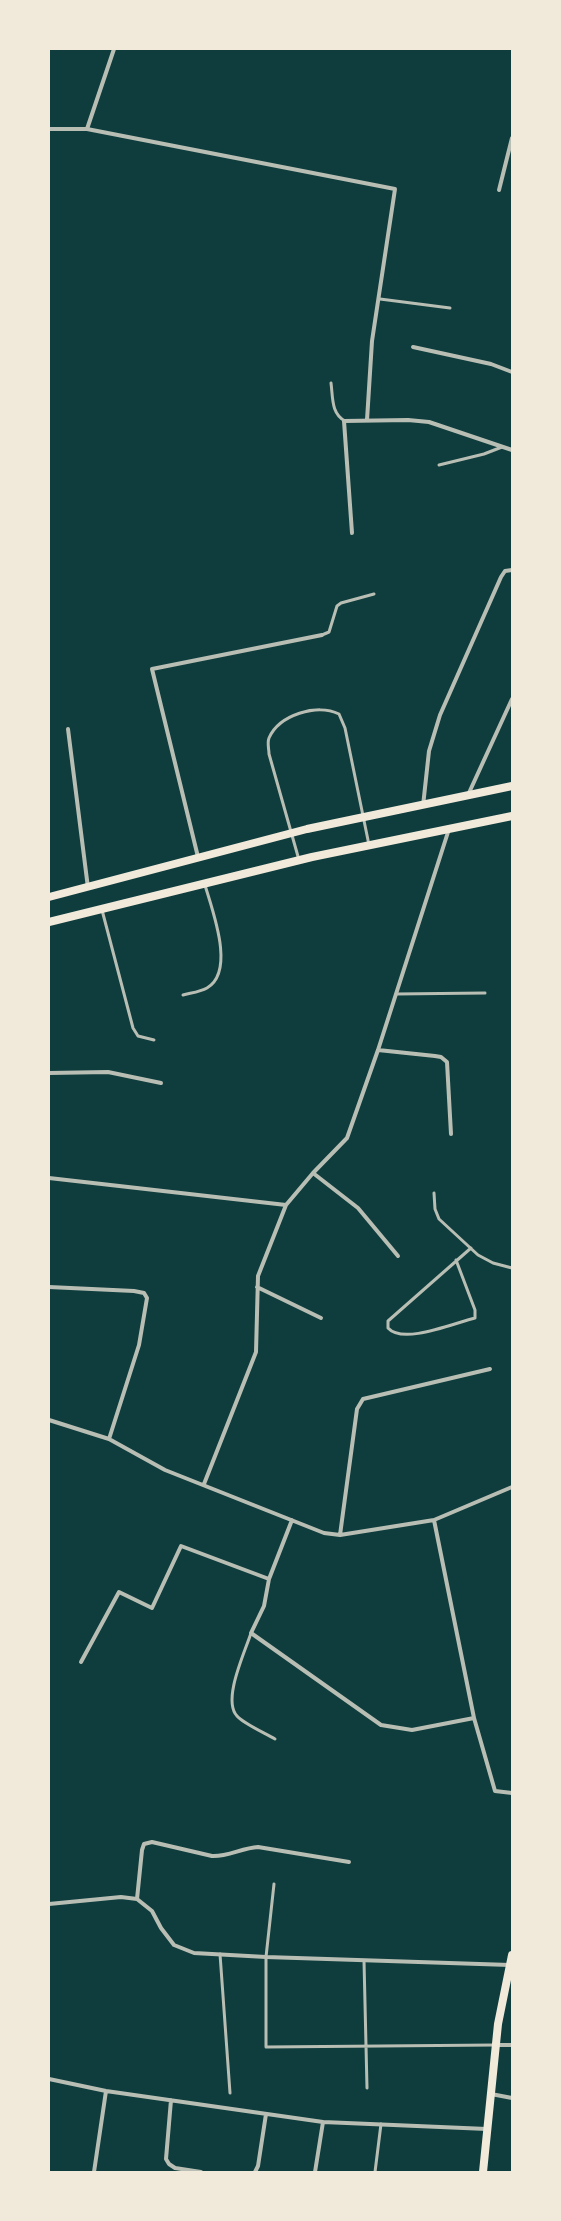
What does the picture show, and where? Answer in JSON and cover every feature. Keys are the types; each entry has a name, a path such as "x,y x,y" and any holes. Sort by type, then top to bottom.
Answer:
{"main road":[{"path":"49,897 88,888 291,833 467,797 512,786"},
{"path":"49,922 299,860 512,816"},
{"path":"483,2172 495,2045 512,1955"}],"street":[{"path":"87,129 114,49"},
{"path":"49,129 87,129 395,190 380,299 372,341 367,420"},
{"path":"499,190 512,138"},
{"path":"412,347 484,362 512,372"},
{"path":"352,533 345,421 408,420 429,422 512,450"},
{"path":"423,806 429,751 440,715 501,577 505,572 512,570"},
{"path":"198,857 152,669 322,635"},
{"path":"467,797 512,699"},
{"path":"68,729 88,888"},
{"path":"204,1484 256,1352 258,1276 286,1205 313,1173 347,1138 378,1050 449,829"},
{"path":"378,1050 442,1057 447,1062 451,1134"},
{"path":"49,1073 108,1072 161,1083"},
{"path":"313,1173 358,1208 398,1256"},
{"path":"49,1178 286,1205"},
{"path":"257,1286 321,1318"},
{"path":"49,1287 134,1291 144,1293 147,1298 139,1345 109,1439"},
{"path":"340,1535 357,1409 363,1399 490,1369"},
{"path":"49,1420 109,1439 165,1470 204,1484 324,1533 340,1535 434,1520 512,1487"},
{"path":"292,1520 269,1579 264,1606 251,1633 381,1725 412,1730 474,1718"},
{"path":"434,1520 474,1718 495,1791 512,1793"},
{"path":"81,1662 119,1592 152,1608 181,1546 269,1579"},
{"path":"137,1899 142,1850 144,1844 152,1842 220,1857 245,1848 258,1847 349,1862"},
{"path":"49,1904 121,1897 137,1899 152,1911 161,1928 174,1945 194,1953 266,1958 510,1965"},
{"path":"495,2045 512,2045"},
{"path":"49,2080 106,2091 323,2122 487,2129"},
{"path":"94,2172 106,2091"},
{"path":"490,2094 512,2098"},
{"path":"171,2100 166,2159 169,2164 176,2168 201,2172"},
{"path":"255,2172 258,2166 266,2114"},
{"path":"315,2172 323,2122"}],"lane":[{"path":"380,299 450,308"},
{"path":"331,383 334,412 345,421"},
{"path":"439,465 484,454 502,447"},
{"path":"322,635 329,632 337,606 348,599 374,594"},
{"path":"299,860 269,754 268,740 277,725 295,714 330,710 339,714 344,728 368,845"},
{"path":"183,995 206,988 217,978 220,965 221,948 204,884"},
{"path":"101,910 133,1028 138,1036 154,1040"},
{"path":"396,994 485,993"},
{"path":"434,1193 435,1209 439,1219 478,1256 493,1263 512,1268"},
{"path":"456,1260 475,1310 475,1318 408,1336 392,1333 388,1328 388,1320 456,1260 471,1248"},
{"path":"251,1633 231,1695 232,1707 237,1717 275,1739"},
{"path":"274,1884 266,1958 266,2047 495,2045"},
{"path":"220,1954 230,2093"},
{"path":"364,1961 367,2088"},
{"path":"375,2172 382,2124"}]}
